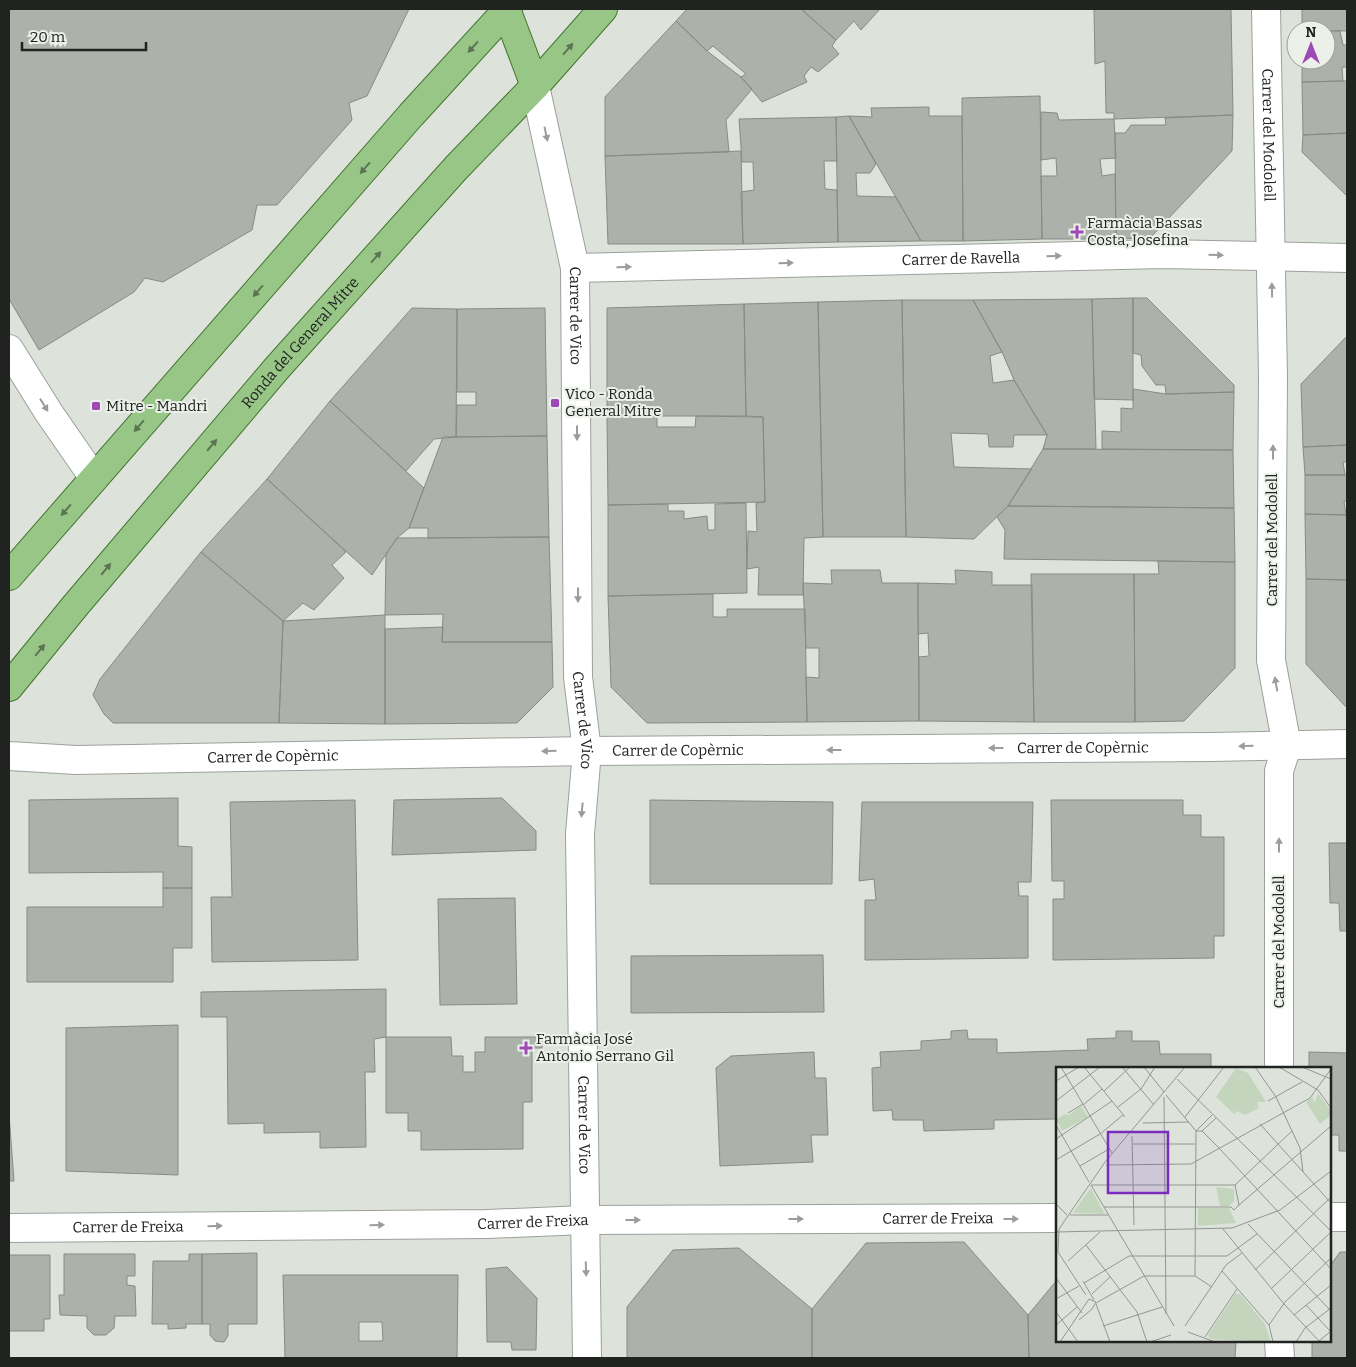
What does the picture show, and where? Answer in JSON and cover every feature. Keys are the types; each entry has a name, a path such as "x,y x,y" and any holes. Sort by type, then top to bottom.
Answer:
{"main road":[{"name":"Ronda del General Mitre","path":"9,687 75,606 277,368 456,168 535,86 603,9"},
{"path":"9,576 411,115 506,10 535,86"}],"street":[{"name":"Carrer del Modolell","path":"1266,9 1273,376 1271,660 1287,746 1279,771 1279,1067"},
{"name":"Carrer de Vico","path":"535,86 575,268 578,677 587,751 580,834 587,1358"},
{"name":"Carrer de Ravella","path":"575,268 1163,254 1347,258"},
{"path":"9,349 16,379 60,430 94,478"},
{"name":"Carrer de Copèrnic","path":"9,756 76,760 587,751 1347,744"},
{"path":"1331,1217 1347,1216"},
{"name":"Carrer de Freixa","path":"9,1228 487,1224 584,1220 1056,1218"},
{"path":"1279,1342 1280,1358"}],"building":[{"path":"9,9 409,9 367,96 349,103 352,120 277,205 257,205 252,230 163,282 145,278 134,292 39,350 9,299"},
{"path":"687,9 801,9 836,40 832,46 839,54 818,72 811,67 804,76 807,82 762,102 741,77 746,74 713,46 707,51 676,21"},
{"path":"801,9 880,9 861,30 854,21 836,40"},
{"path":"1094,9 1231,9 1233,115 1114,119 1114,113 1106,113 1105,61 1095,64"},
{"path":"1302,9 1347,9 1347,31 1336,31 1336,20 1302,20"},
{"path":"676,21 707,51 741,77 752,89 726,120 729,152 605,156 605,97"},
{"path":"1336,31 1340,31 1343,45 1347,45 1347,67 1342,67 1343,81 1302,82 1302,70 1336,70"},
{"path":"1347,81 1347,133 1303,135 1302,82"},
{"path":"1040,96 1042,239 963,241 962,98"},
{"path":"929,107 929,116 962,116 963,241 921,241 849,116 872,117 871,108"},
{"path":"1041,112 1057,113 1059,120 1114,119 1116,158 1100,159 1102,176 1115,174 1116,239 1042,239 1041,176 1057,176 1056,158 1041,160"},
{"path":"1233,115 1232,151 1150,238 1116,239 1115,133 1125,133 1131,125 1166,125 1165,118"},
{"path":"849,116 876,164 870,173 856,173 857,196 896,197 921,241 838,242 836,117"},
{"path":"836,117 837,161 824,161 825,189 837,190 838,242 743,244 741,192 754,190 753,162 742,162 739,119"},
{"path":"1347,133 1347,196 1302,152 1303,135"},
{"path":"741,151 743,244 608,244 605,156"},
{"path":"1133,298 1133,400 1094,399 1092,299"},
{"path":"1133,298 1147,298 1234,385 1234,392 1166,394 1165,385 1156,385 1142,366 1141,355 1133,353"},
{"path":"1092,299 1096,449 1043,449 1047,435 1014,380 1002,352 973,300"},
{"path":"902,300 906,537 823,537 818,302"},
{"path":"902,300 973,300 1002,352 990,356 993,383 1014,380 1047,435 1014,435 1013,447 989,447 988,434 951,433 954,467 1032,469 1008,506 974,539 906,537"},
{"path":"818,302 823,537 804,538 803,595 758,595 759,567 747,569 748,531 757,532 756,503 765,502 763,417 746,416 744,304"},
{"path":"744,304 746,416 607,416 607,308"},
{"path":"412,308 457,309 456,437 434,439 406,471 330,401"},
{"path":"545,308 547,436 456,437 457,405 476,405 476,392 457,392 457,309"},
{"path":"1347,336 1347,445 1303,447 1301,384"},
{"path":"1133,389 1166,394 1234,392 1233,450 1102,449 1102,431 1121,432 1121,408 1133,409"},
{"path":"330,401 424,488 409,528 397,538 372,575 267,479"},
{"path":"607,416 657,416 657,427 695,427 696,416 763,417 765,502 608,505"},
{"path":"547,436 549,537 428,538 428,528 409,528 443,437"},
{"path":"1347,445 1347,462 1343,462 1345,475 1305,475 1303,447"},
{"path":"1043,449 1233,450 1234,508 1008,506"},
{"path":"1305,475 1347,475 1347,501 1344,501 1346,515 1305,514"},
{"path":"267,479 346,552 332,565 344,578 314,610 303,603 283,621 201,552"},
{"path":"746,503 747,593 608,596 608,505 668,504 668,511 684,511 684,519 707,516 708,530 715,530 715,504"},
{"path":"1008,506 1234,508 1235,562 1004,559 1005,530 997,517"},
{"path":"1305,514 1347,515 1347,580 1306,579"},
{"path":"549,537 552,642 442,642 443,614 385,615 386,554 397,538"},
{"path":"201,552 283,621 279,723 113,723 104,714 93,695 100,679"},
{"path":"1158,561 1235,562 1235,668 1184,721 1135,722 1134,574 1159,574"},
{"path":"831,570 880,570 882,583 918,583 919,721 807,722 806,677 819,678 819,648 806,648 803,583 832,584"},
{"path":"955,570 992,572 992,585 1032,585 1034,722 919,721 919,657 929,656 928,633 918,634 918,583 956,584"},
{"path":"1031,574 1134,574 1135,722 1034,722"},
{"path":"1306,579 1347,580 1347,708 1306,664"},
{"path":"713,594 713,617 727,617 727,609 805,609 807,722 647,723 611,687 608,596"},
{"path":"385,615 385,724 279,723 283,621"},
{"path":"443,627 442,642 552,642 553,687 517,723 385,724 385,629"},
{"path":"178,798 178,846 192,847 192,888 163,888 163,872 29,873 29,800"},
{"path":"502,798 536,831 536,850 392,855 394,800"},
{"path":"355,800 358,960 212,962 211,897 232,897 230,802"},
{"path":"650,800 833,802 832,884 650,884"},
{"path":"1051,800 1183,800 1183,815 1201,815 1201,837 1224,837 1224,936 1214,936 1214,958 1053,960 1053,899 1064,899 1064,881 1052,881"},
{"path":"862,802 1033,802 1031,882 1018,882 1019,896 1028,896 1028,958 865,960 865,900 876,900 874,879 859,881"},
{"path":"1329,843 1347,843 1347,931 1340,931 1339,903 1330,903"},
{"path":"163,888 192,888 192,948 173,948 173,982 27,982 27,907 163,907"},
{"path":"515,898 517,1004 440,1005 438,899"},
{"path":"823,955 824,1012 631,1013 631,956"},
{"path":"386,989 386,1037 374,1039 375,1072 365,1072 366,1147 320,1148 320,1132 264,1133 264,1123 228,1124 227,1017 201,1017 201,992"},
{"path":"178,1025 178,1175 66,1171 66,1028"},
{"path":"967,1030 968,1039 997,1039 997,1053 1088,1050 1087,1039 1116,1038 1116,1031 1132,1031 1132,1041 1159,1041 1160,1054 1211,1054 1211,1067 1056,1067 1056,1119 994,1120 994,1129 924,1131 923,1120 893,1120 892,1110 873,1111 872,1068 881,1067 880,1052 921,1050 921,1041 951,1039 951,1031"},
{"path":"386,1037 451,1037 452,1056 463,1056 463,1072 475,1072 475,1052 485,1052 485,1037 542,1037 542,1048 532,1048 532,1102 523,1102 523,1149 421,1150 421,1131 408,1131 408,1113 386,1113"},
{"path":"814,1052 815,1078 826,1078 828,1135 811,1135 813,1162 720,1166 716,1068 731,1056"},
{"path":"1309,1052 1347,1053 1347,1151 1339,1151 1339,1135 1331,1135 1331,1067 1309,1067"},
{"path":"9,1114 14,1181 9,1181"},
{"path":"964,1242 1028,1315 1029,1358 812,1358 812,1309 866,1243"},
{"path":"739,1248 812,1309 812,1358 627,1358 627,1307 673,1250"},
{"path":"1340,1252 1347,1252 1347,1358 1312,1358 1312,1342 1331,1342 1331,1265"},
{"path":"257,1253 257,1324 228,1324 228,1336 224,1342 215,1341 210,1335 210,1324 202,1324 202,1254"},
{"path":"64,1254 135,1254 135,1276 127,1276 127,1285 135,1286 136,1316 115,1316 114,1328 106,1335 94,1335 87,1328 87,1316 60,1315 59,1295 64,1295"},
{"path":"189,1254 202,1254 202,1324 186,1324 186,1328 168,1329 168,1324 152,1324 153,1261 189,1261"},
{"path":"9,1255 50,1255 50,1319 44,1319 44,1331 9,1331"},
{"path":"507,1267 537,1298 536,1350 512,1350 511,1342 487,1342 486,1269"},
{"path":"283,1275 458,1275 457,1358 285,1358","holes":["359,1322 382,1322 383,1341 359,1341"]},
{"path":"1056,1281 1056,1342 1236,1342 1235,1358 1029,1358 1028,1315"}],"place":[{"name":"Farmàcia Bassas Costa, Josefina","path":"1077,232"},
{"name":"Vico - Ronda General Mitre","path":"555,403"},
{"name":"Mitre - Mandri","path":"96,406"},
{"name":"Farmàcia José Antonio Serrano Gil","path":"526,1048"}]}
